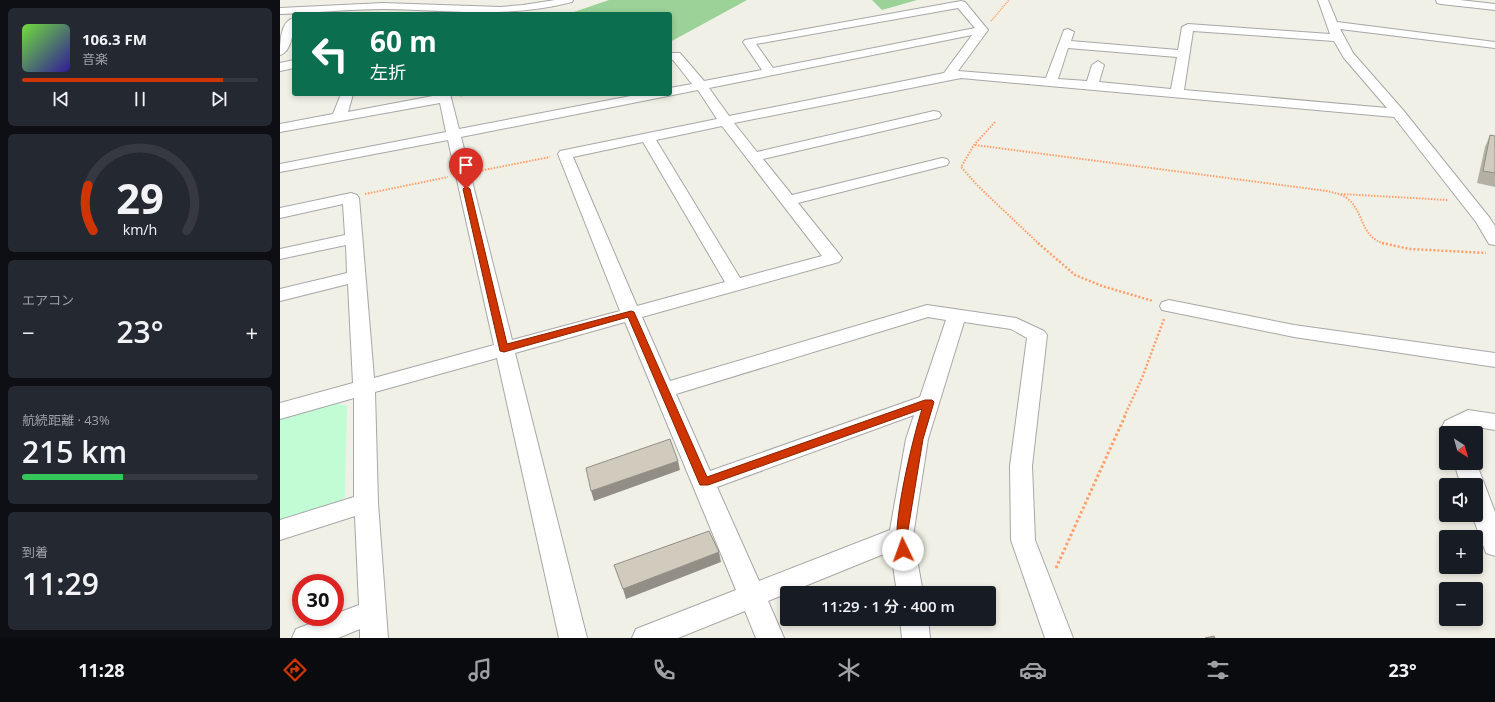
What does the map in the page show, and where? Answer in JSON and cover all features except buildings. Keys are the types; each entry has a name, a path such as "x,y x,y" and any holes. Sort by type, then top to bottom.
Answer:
{"street":[{"path":"455,11 466,0"},
{"path":"514,12 523,0"},
{"path":"280,11 302,12 382,6 455,11 514,12 547,6 568,0"},
{"path":"1323,0 1338,38 1348,55 1398,113 1483,220 1495,240"},
{"path":"1441,1 1495,7"},
{"path":"770,72 749,42 961,4 982,30"},
{"path":"372,12 382,6"},
{"path":"280,51 292,23"},
{"path":"1333,25 1495,45"},
{"path":"1177,93 1188,27 1338,38"},
{"path":"672,92 982,30"},
{"path":"948,76 982,30"},
{"path":"1051,82 1068,32"},
{"path":"1064,44 1184,54"},
{"path":"280,411 833,258 725,121 701,86 676,56 672,57"},
{"path":"280,67 292,64"},
{"path":"1092,85 1098,65"},
{"path":"770,638 665,390 631,314 565,154 961,74 1398,113"},
{"path":"339,117 346,96"},
{"path":"280,128 445,96 573,638"},
{"path":"280,168 651,96"},
{"path":"754,157 934,115"},
{"path":"648,138 735,284"},
{"path":"788,201 942,162"},
{"path":"280,213 351,198 355,277 364,388 366,503 374,638"},
{"path":"280,254 353,238"},
{"path":"280,295 355,277"},
{"path":"1169,306 1294,331 1495,360"},
{"path":"665,390 927,311 1016,324 1037,335 1021,466 1023,540 1059,638"},
{"path":"909,586 901,536 917,439 957,316"},
{"path":"704,482 929,402"},
{"path":"1454,426 1468,418 1495,422"},
{"path":"280,530 366,503"},
{"path":"1483,513 1495,546"},
{"path":"646,638 901,536"},
{"path":"306,638 372,612"},
{"path":"915,626 916,638"}],"path":[{"path":"982,30 1009,0"},
{"path":"995,122 974,145 961,167 979,187 1058,263 1075,275 1102,286 1169,306 1142,378 1055,568"},
{"path":"974,145 1195,173 1341,194 1432,198 1468,202"},
{"path":"351,198 565,154"},
{"path":"1341,194 1350,200 1369,237 1386,245 1487,253"}],"green space":[{"path":"609,0 747,0 672,41 672,12 574,12"},
{"path":"872,0 917,0 882,10"},
{"path":"336,403 347,406 345,497 336,507 280,524 280,418"}],"route":[{"path":"466,189 504,348 631,314 704,482 929,402 917,439 901,536 903,550"}]}
